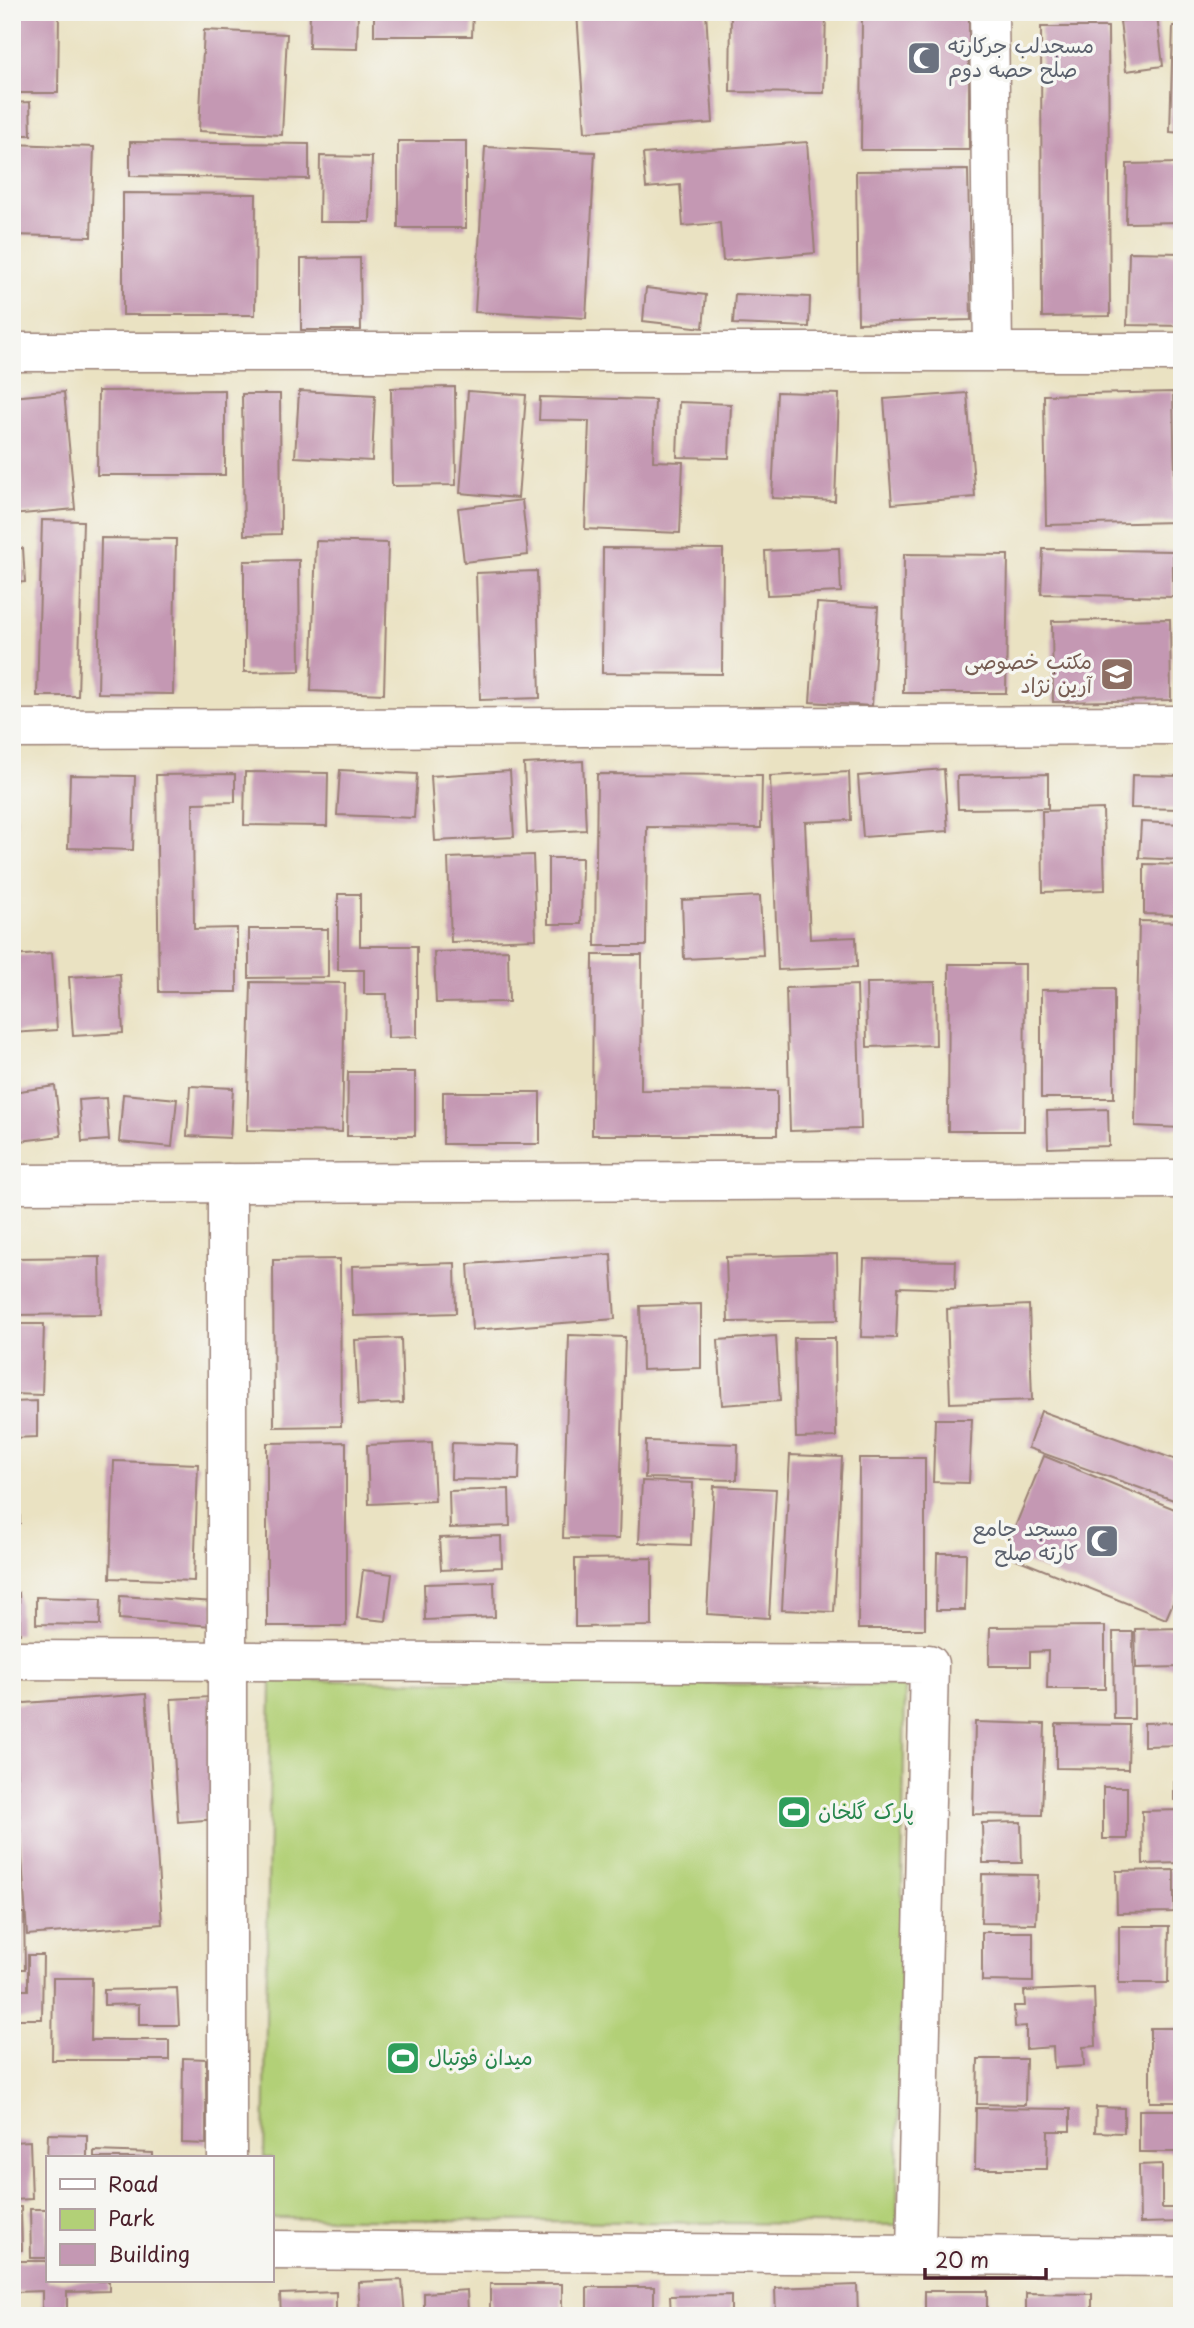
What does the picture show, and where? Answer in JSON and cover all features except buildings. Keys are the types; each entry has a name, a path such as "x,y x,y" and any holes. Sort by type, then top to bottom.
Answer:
{"street":[{"path":"989,12 993,352"},
{"path":"12,352 1182,352"},
{"path":"12,730 1182,725"},
{"path":"12,1184 1182,1179"},
{"path":"227,1183 227,2156"},
{"path":"12,1660 929,1664 916,2254"},
{"path":"273,2250 1182,2257"}],"green space":[{"name":"پارک گلخان","path":"271,1680 905,1686 897,2225 273,2218 273,2156 264,2156"}],"place":[{"name":"مسجدلب جرکارته صلح حصه دوم","path":"924,58"},
{"name":"مکتب خصوصی آرین نژاد","path":"1117,674"},
{"name":"مسجد جامع کارته صلح","path":"1102,1541"},
{"name":"پارک گلخان","path":"794,1812"},
{"name":"میدان فوتبال","path":"403,2058"}]}
